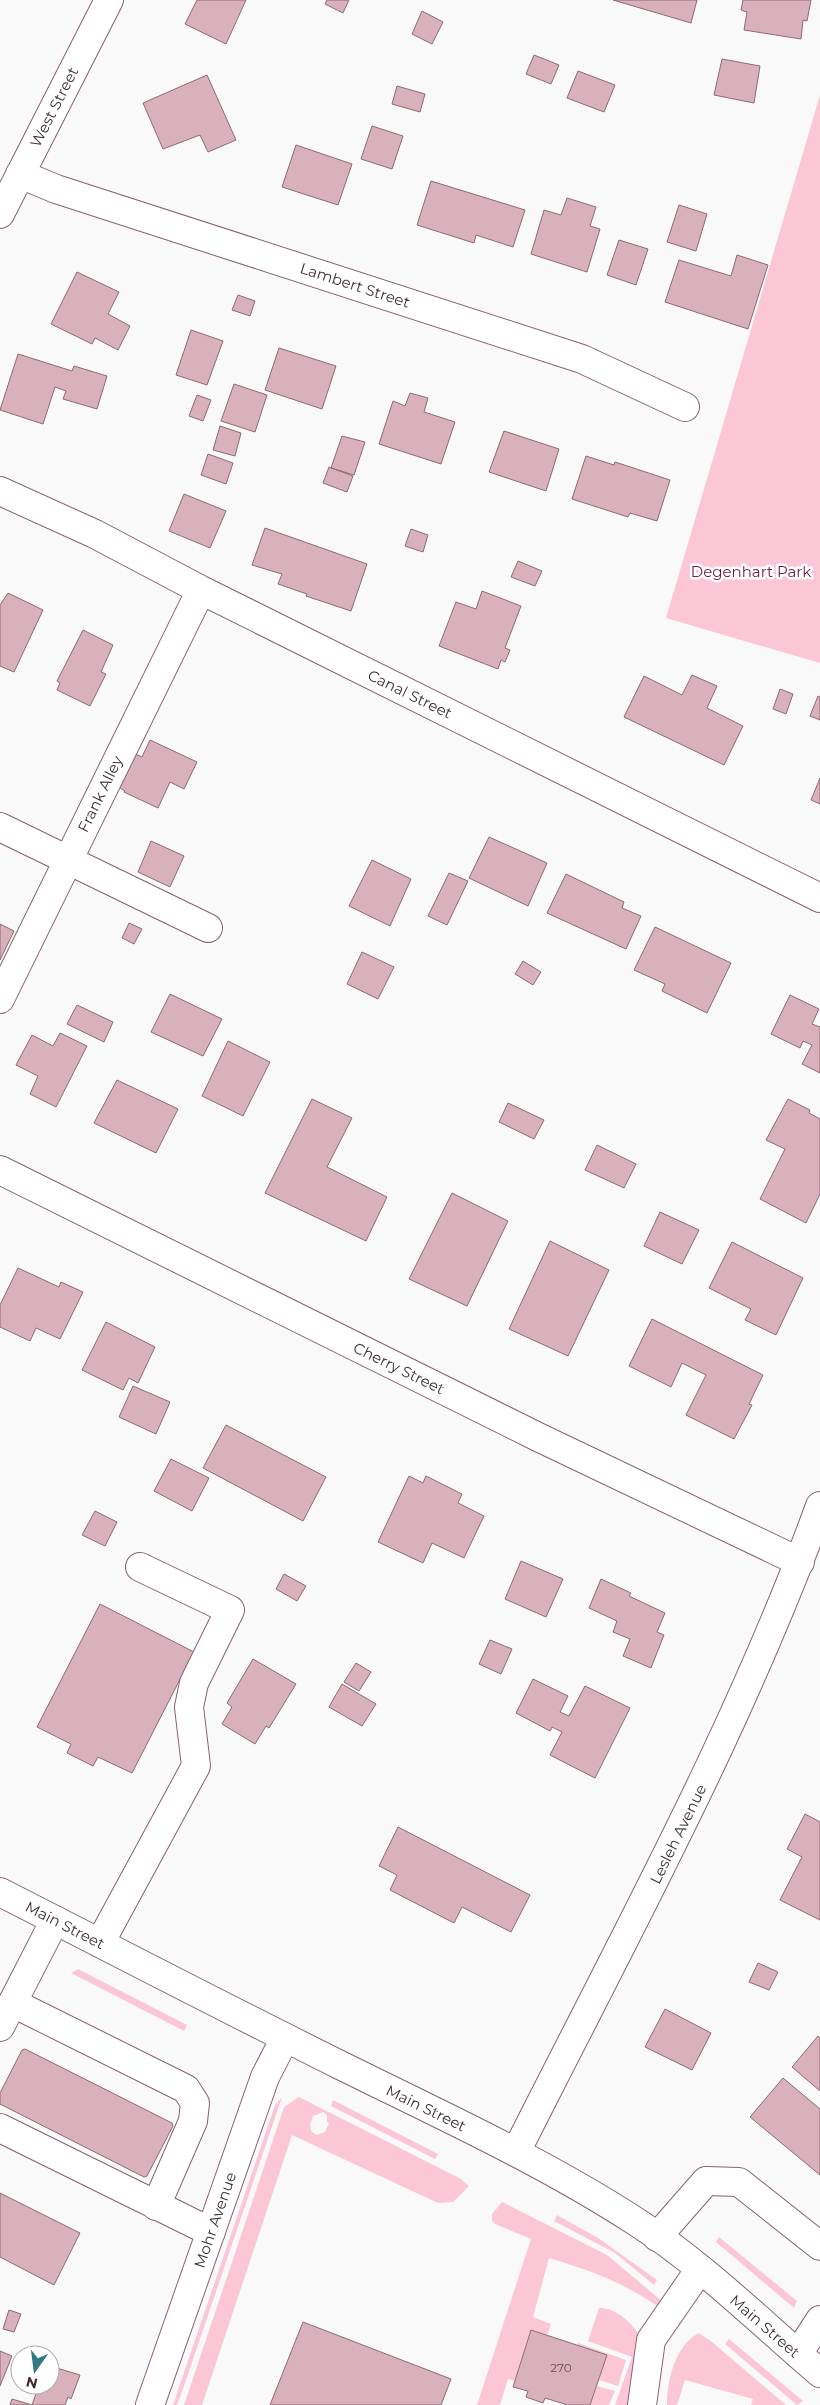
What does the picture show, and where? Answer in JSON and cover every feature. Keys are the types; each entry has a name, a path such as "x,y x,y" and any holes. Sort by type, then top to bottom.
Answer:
{"street":[{"name":"West Street","path":"0,214 109,0"},
{"name":"Lambert Street","path":"20,174 56,189 582,359 686,407"},
{"name":"Canal Street","path":"0,491 95,534 201,590 820,898"},
{"name":"Frank Alley","path":"0,999 201,590"},
{"path":"0,827 208,928"},
{"name":"Cherry Street","path":"0,1170 538,1437 800,1562"},
{"name":"Lesleh Avenue","path":"516,2152 676,1839 742,1702 800,1562 820,1506"},
{"path":"100,1943 196,1766 188,1707 194,1683 230,1610 140,1567"},
{"name":"Main Street","path":"0,1892 285,2038 516,2152 635,2221 700,2269 820,2373"},
{"path":"0,2027 55,1920"},
{"path":"13,2003 186,2090 195,2103 193,2121 156,2206"},
{"name":"Mohr Avenue","path":"150,2405 266,2077 285,2038"},
{"path":"0,2128 210,2232"},
{"path":"657,2237 706,2181 739,2182 820,2246"},
{"path":"642,2405 651,2340 700,2269"},
{"path":"798,2354 820,2320"}],"green space":[{"name":"Degenhart Park","path":"820,95 820,663 666,618"},
{"path":"78,1969 187,2025 184,2031 71,1973"},
{"path":"282,2097 183,2389 177,2405 173,2405 275,2105"},
{"path":"299,2097 461,2179 469,2186 453,2202 438,2203 292,2135 202,2405 184,2405 284,2107","holes":["323,2112 327,2115 327,2122 329,2123 325,2132 316,2135 311,2131 310,2124 313,2116"]},
{"path":"333,2100 438,2154 435,2159 331,2106"},
{"path":"502,2202 607,2255 663,2302 660,2308 607,2278 549,2258 533,2317 551,2324 547,2335 531,2330 515,2381 508,2379 500,2405 477,2405 531,2239 495,2224 492,2220 492,2214"},
{"path":"557,2215 598,2238 657,2280 654,2285 615,2253 554,2221"},
{"path":"719,2237 797,2301 794,2308 716,2242"},
{"path":"599,2308 612,2311 625,2318 642,2340 631,2405 615,2405 632,2357 588,2341"},
{"path":"699,2333 786,2405 751,2405 753,2399 685,2380 677,2405 667,2405 671,2375 678,2355 684,2346"},
{"path":"729,2339 803,2401 797,2405 725,2344"},
{"path":"578,2343 626,2360 618,2386 599,2380 606,2355 577,2345"},
{"path":"597,2386 615,2391 609,2405 590,2405"}],"building":[{"path":"197,0 246,0 226,44 185,24"},
{"path":"327,0 349,0 343,13 325,4"},
{"path":"613,0 697,0 691,23"},
{"path":"743,0 811,0 807,21 803,20 801,39 744,30 747,12 741,10"},
{"path":"422,11 443,22 432,44 412,34"},
{"path":"534,55 559,65 551,84 526,74"},
{"path":"722,59 760,66 754,103 714,95"},
{"path":"578,71 615,85 604,112 567,98"},
{"path":"207,75 236,140 208,152 200,135 163,149 143,103"},
{"path":"397,86 425,94 420,112 392,104"},
{"path":"372,126 403,136 392,169 361,159"},
{"path":"296,145 352,164 338,205 282,187"},
{"path":"431,181 525,210 513,247 476,235 474,243 417,225"},
{"path":"567,198 596,207 590,226 600,229 587,272 531,254 544,210 561,215"},
{"path":"679,205 707,214 696,251 667,242"},
{"path":"619,240 648,249 636,285 607,275"},
{"path":"737,255 768,265 748,329 665,302 679,260 731,276"},
{"path":"77,272 119,292 108,314 130,326 118,350 95,338 92,344 51,324"},
{"path":"238,295 255,301 250,316 232,310"},
{"path":"191,330 223,341 207,385 176,375"},
{"path":"279,348 336,366 322,409 265,390"},
{"path":"18,354 72,371 74,366 107,376 97,409 63,399 66,391 55,387 43,424 0,410"},
{"path":"234,384 267,395 255,432 221,421"},
{"path":"410,393 428,398 424,412 455,422 441,464 379,444 393,401 405,406"},
{"path":"197,395 211,400 203,421 189,416"},
{"path":"220,426 241,433 235,456 213,450"},
{"path":"504,431 559,449 546,491 489,472"},
{"path":"342,436 365,442 354,475 331,468"},
{"path":"208,454 233,463 226,484 201,475"},
{"path":"586,456 614,465 615,462 670,480 657,521 630,513 628,517 572,499"},
{"path":"329,467 353,476 347,492 323,483"},
{"path":"184,494 226,511 210,548 169,531"},
{"path":"265,528 367,564 351,611 306,596 307,594 278,584 282,574 252,565"},
{"path":"411,529 428,535 423,552 405,546"},
{"path":"518,561 542,571 535,586 511,577"},
{"path":"482,591 521,606 505,648 510,650 505,662 501,660 498,669 439,646 456,602 476,609"},
{"path":"8,593 43,610 14,672 0,666 0,605"},
{"path":"83,630 113,645 101,672 106,674 90,706 57,690 60,683 57,681"},
{"path":"692,675 717,686 707,708 743,726 724,765 624,717 644,676 682,695"},
{"path":"780,689 793,694 786,714 773,709"},
{"path":"818,696 820,697 820,720 810,716"},
{"path":"150,740 197,762 184,789 170,782 158,808 124,792 117,786 133,753 142,757"},
{"path":"820,778 820,804 811,800"},
{"path":"489,837 547,863 528,906 469,878"},
{"path":"151,841 184,856 170,887 138,872"},
{"path":"372,860 411,879 390,926 349,906"},
{"path":"449,873 468,881 447,925 428,916"},
{"path":"566,874 624,902 622,908 641,916 626,949 547,913"},
{"path":"129,923 142,929 134,944 122,938"},
{"path":"0,924 14,931 0,960"},
{"path":"655,927 731,963 707,1013 662,991 665,984 634,970"},
{"path":"362,952 394,967 378,999 347,984"},
{"path":"523,961 541,972 533,985 515,974"},
{"path":"170,994 222,1019 203,1056 151,1032"},
{"path":"790,995 819,1009 812,1024 820,1027 820,1073 802,1064 812,1045 803,1041 800,1048 771,1034"},
{"path":"77,1005 113,1022 104,1042 67,1024"},
{"path":"60,1033 87,1046 56,1107 30,1094 38,1076 16,1065 32,1035 53,1046"},
{"path":"228,1041 270,1062 243,1116 202,1096"},
{"path":"117,1080 178,1109 156,1153 94,1123"},
{"path":"312,1099 352,1118 327,1167 387,1197 366,1241 265,1193"},
{"path":"788,1099 810,1110 809,1113 820,1119 820,1194 806,1223 760,1199 785,1149 766,1140"},
{"path":"508,1103 544,1120 534,1139 499,1122"},
{"path":"597,1145 636,1164 624,1188 585,1170"},
{"path":"452,1193 508,1221 467,1306 409,1279"},
{"path":"660,1212 699,1230 682,1264 644,1246"},
{"path":"550,1241 609,1270 568,1356 509,1329"},
{"path":"732,1242 803,1278 776,1335 745,1320 751,1309 709,1288"},
{"path":"18,1268 59,1287 61,1282 83,1292 60,1339 36,1328 30,1341 0,1327 0,1305"},
{"path":"652,1319 763,1375 749,1404 752,1405 734,1439 686,1415 706,1375 682,1363 671,1387 629,1366"},
{"path":"106,1322 155,1347 138,1383 129,1378 123,1390 82,1370"},
{"path":"133,1386 170,1402 156,1434 119,1417"},
{"path":"226,1425 326,1477 303,1521 203,1468"},
{"path":"171,1459 209,1478 192,1511 154,1491"},
{"path":"409,1476 423,1483 426,1476 462,1494 458,1503 484,1516 464,1558 432,1543 423,1563 378,1542"},
{"path":"95,1511 117,1522 105,1546 82,1535"},
{"path":"521,1561 563,1579 546,1617 505,1599"},
{"path":"284,1574 306,1586 297,1601 276,1589"},
{"path":"601,1579 631,1593 629,1596 665,1613 657,1632 664,1635 651,1668 623,1656 630,1639 613,1632 617,1621 589,1608"},
{"path":"100,1604 194,1652 132,1773 98,1757 93,1766 67,1753 71,1744 37,1727"},
{"path":"490,1640 512,1649 501,1674 479,1664"},
{"path":"253,1659 296,1684 269,1728 266,1726 255,1744 222,1724 232,1707 227,1703"},
{"path":"356,1663 371,1672 359,1691 344,1682"},
{"path":"533,1679 568,1696 560,1712 569,1716 585,1686 630,1708 595,1778 550,1755 562,1732 552,1727 550,1731 516,1713"},
{"path":"342,1684 376,1704 362,1726 329,1707"},
{"path":"805,1814 820,1822 820,1920 780,1900 802,1857 787,1849"},
{"path":"398,1827 530,1895 511,1932 462,1907 454,1923 390,1890 397,1875 379,1866"},
{"path":"758,1963 778,1972 769,1990 749,1982"},
{"path":"665,2009 711,2033 692,2070 645,2047"},
{"path":"818,2036 820,2038 820,2091 792,2067"},
{"path":"25,2049 172,2123 173,2126 147,2176 144,2177 0,2104 0,2093 22,2050"},
{"path":"783,2078 820,2109 820,2175 750,2117"},
{"path":"0,2193 80,2233 54,2285 0,2257"},
{"path":"9,2310 21,2314 14,2332 3,2329"},
{"path":"303,2322 451,2379 441,2405 270,2405"},
{"path":"531,2330 607,2355 590,2405 568,2405 545,2398 543,2403 526,2397 528,2391 513,2387"},
{"path":"0,2351 10,2355 10,2361 0,2386"},
{"path":"60,2369 80,2375 71,2399 68,2397 65,2405 32,2405 36,2395 60,2395"},
{"path":"12,2399 32,2405 10,2405"}]}
